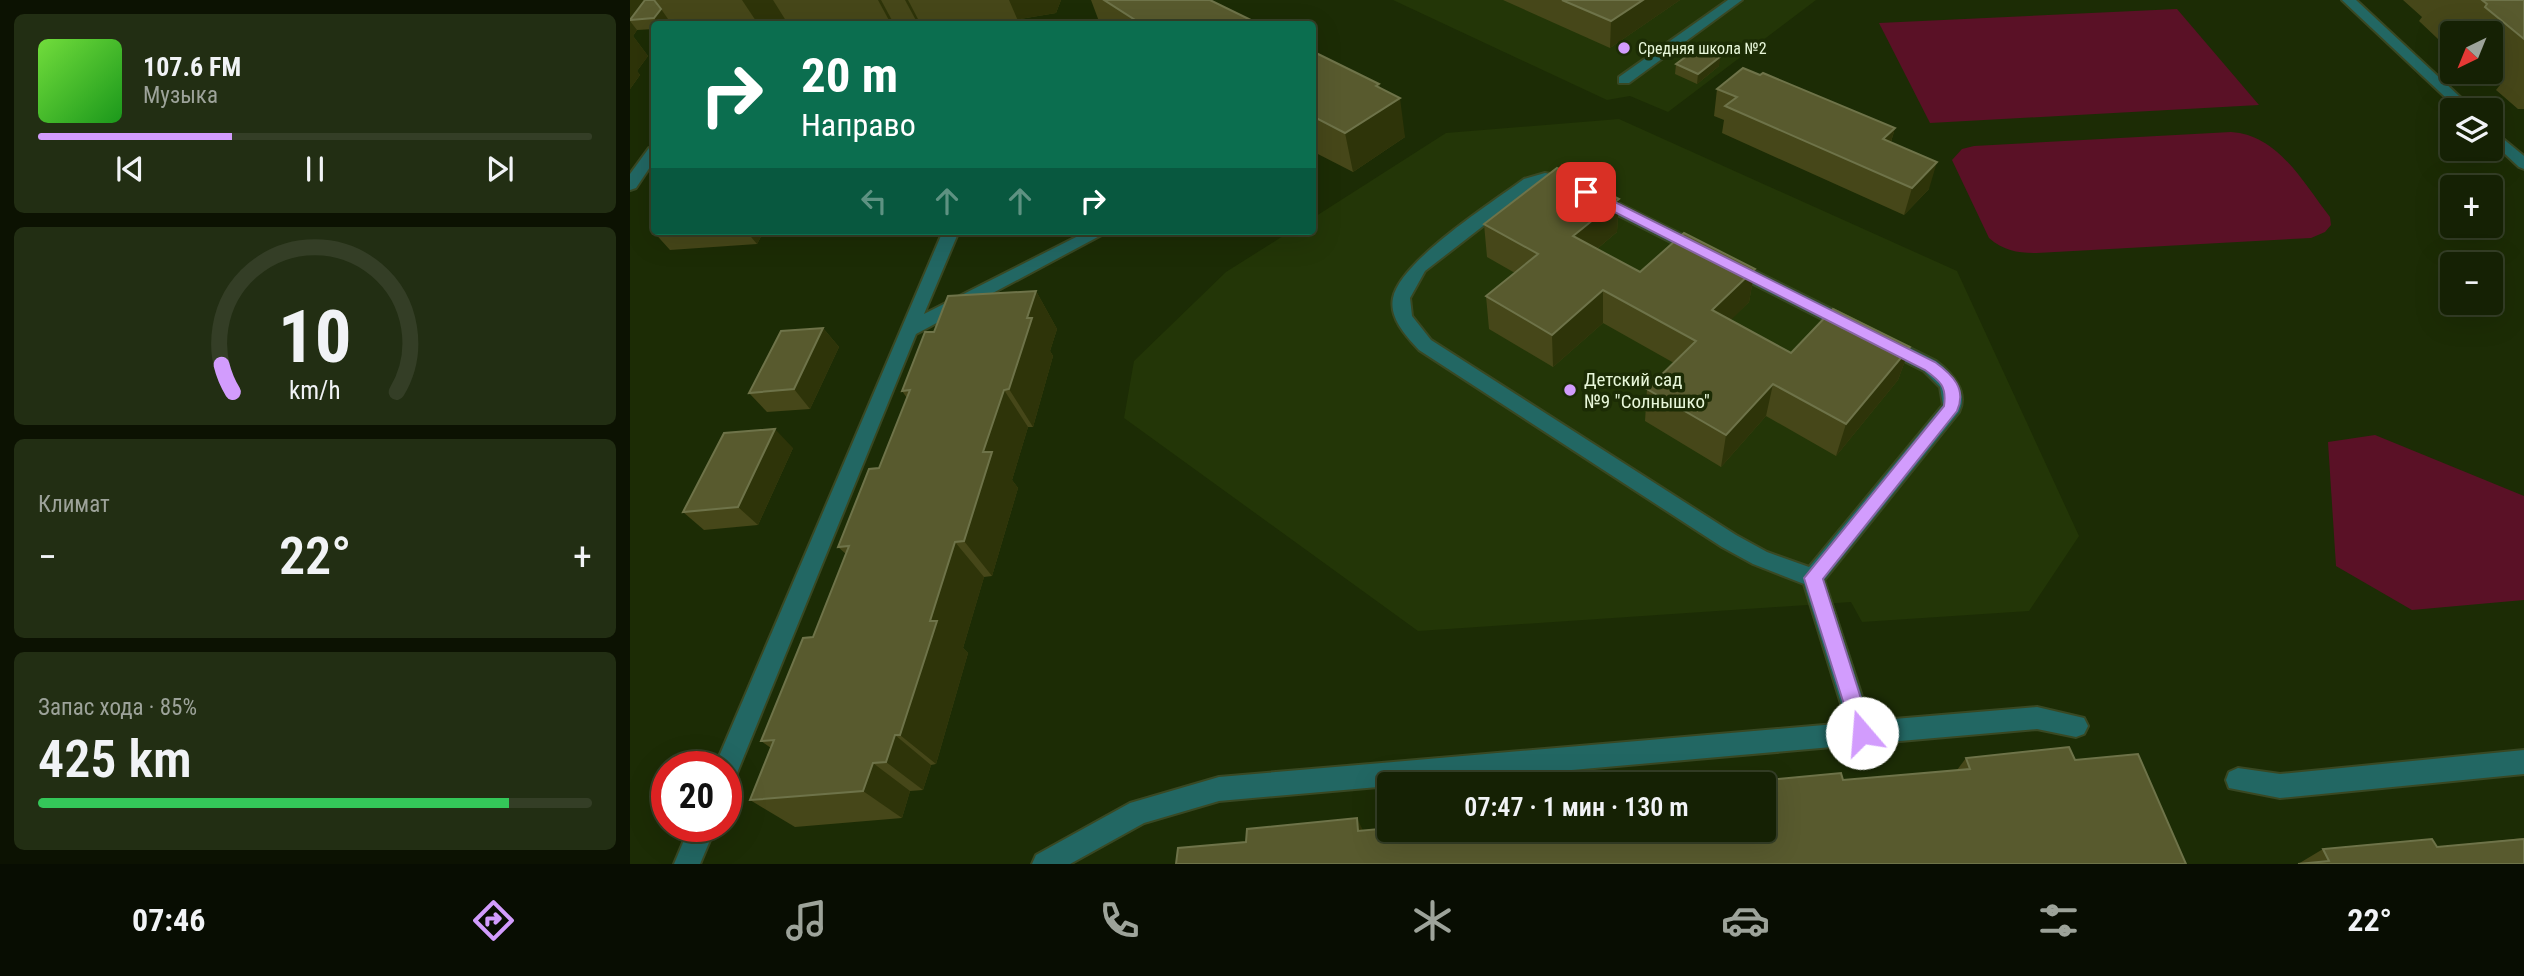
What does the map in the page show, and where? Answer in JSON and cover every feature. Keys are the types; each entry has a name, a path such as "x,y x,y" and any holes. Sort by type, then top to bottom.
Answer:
{"lane":[{"path":"1624,80 1736,0"},
{"path":"2348,0 2454,98"},
{"path":"2503,144 2524,164"},
{"path":"630,185 651,155"},
{"path":"1545,178 1562,180 1939,372 1954,391 1952,407 1813,578 1760,558 1729,541 1424,345 1410,330 1402,314 1400,297 1405,283 1419,267 1530,182 1545,178"},
{"path":"734,751 949,235"},
{"path":"909,330 1093,235"},
{"path":"1813,578 1862,733"},
{"path":"1045,864 1139,812 1219,789 2037,718 2076,726"},
{"path":"2238,780 2280,786 2524,762"},
{"path":"687,864 696,842"}],"shaded area":[{"name":"Средняя школа №2","path":"1393,0 1816,0 1668,112 1630,96 1607,100"},
{"path":"2177,9 2259,105 1930,123 1879,23"},
{"name":"Детский сад №9 \"Солнышко\"","path":"1619,119 1957,271 2079,536 2029,611 1862,622 1851,602 1418,631 1124,418 1134,361 1226,272 1285,235 1316,235 1316,216 1446,133"},
{"path":"2231,132 2248,135 2263,142 2288,163 2330,217 2331,225 2325,232 2311,238 2017,252 2000,246 1989,238 1952,160 1962,149 1974,146"},
{"path":"2375,435 2524,496 2524,600 2412,610 2336,566 2328,442"}],"building":[{"path":"645,0 654,0 661,9 654,18 630,20"},
{"path":"1104,0 1210,0 1253,21 1144,21 1137,21"},
{"path":"1562,0 1643,0 1611,21"},
{"path":"2482,0 2524,0 2524,39 2485,7 2487,4"},
{"path":"1699,47 1721,56 1698,74 1676,64"},
{"path":"1316,53 1379,84 1376,86 1400,98 1345,133 1316,118"},
{"path":"1743,68 1760,75 1763,73 1895,128 1883,139 1937,162 1912,188 1725,106 1737,97 1717,89"},
{"path":"1557,168 1619,199 1573,236 1640,272 1684,233 1755,269 1712,310 1791,353 1833,309 1910,347 1846,424 1773,384 1726,435 1647,389 1696,341 1603,290 1552,335 1486,296 1538,254 1484,224"},
{"path":"1036,291 1027,318 1032,318 1009,389 1004,390 983,452 992,452 964,541 955,542 930,621 937,621 900,735 895,735 886,762 873,763 863,791 750,800 774,740 761,741 803,638 813,637 849,546 838,547 869,469 879,468 910,390 902,391 925,332 934,332 948,296"},
{"path":"823,328 794,389 749,393 781,331"},
{"path":"775,429 738,507 683,512 724,433"},
{"path":"2069,747 2075,760 2138,754 2186,864 1176,864 1178,848 1246,842 1247,829 1357,818 1358,831 1377,829 1377,842 1776,842 1776,779 1841,773 1843,780 1970,769 1966,758"},
{"path":"2432,839 2437,847 2524,839 2524,864 2298,864 2329,861 2323,849"}],"place":[{"name":"Средняя школа №2","path":"1624,48"},
{"name":"Детский сад №9 \"Солнышко\"","path":"1570,390"}],"route":[{"path":"1586,192 1930,366 1947,379 1954,391 1952,407 1813,578 1862,733"}]}
